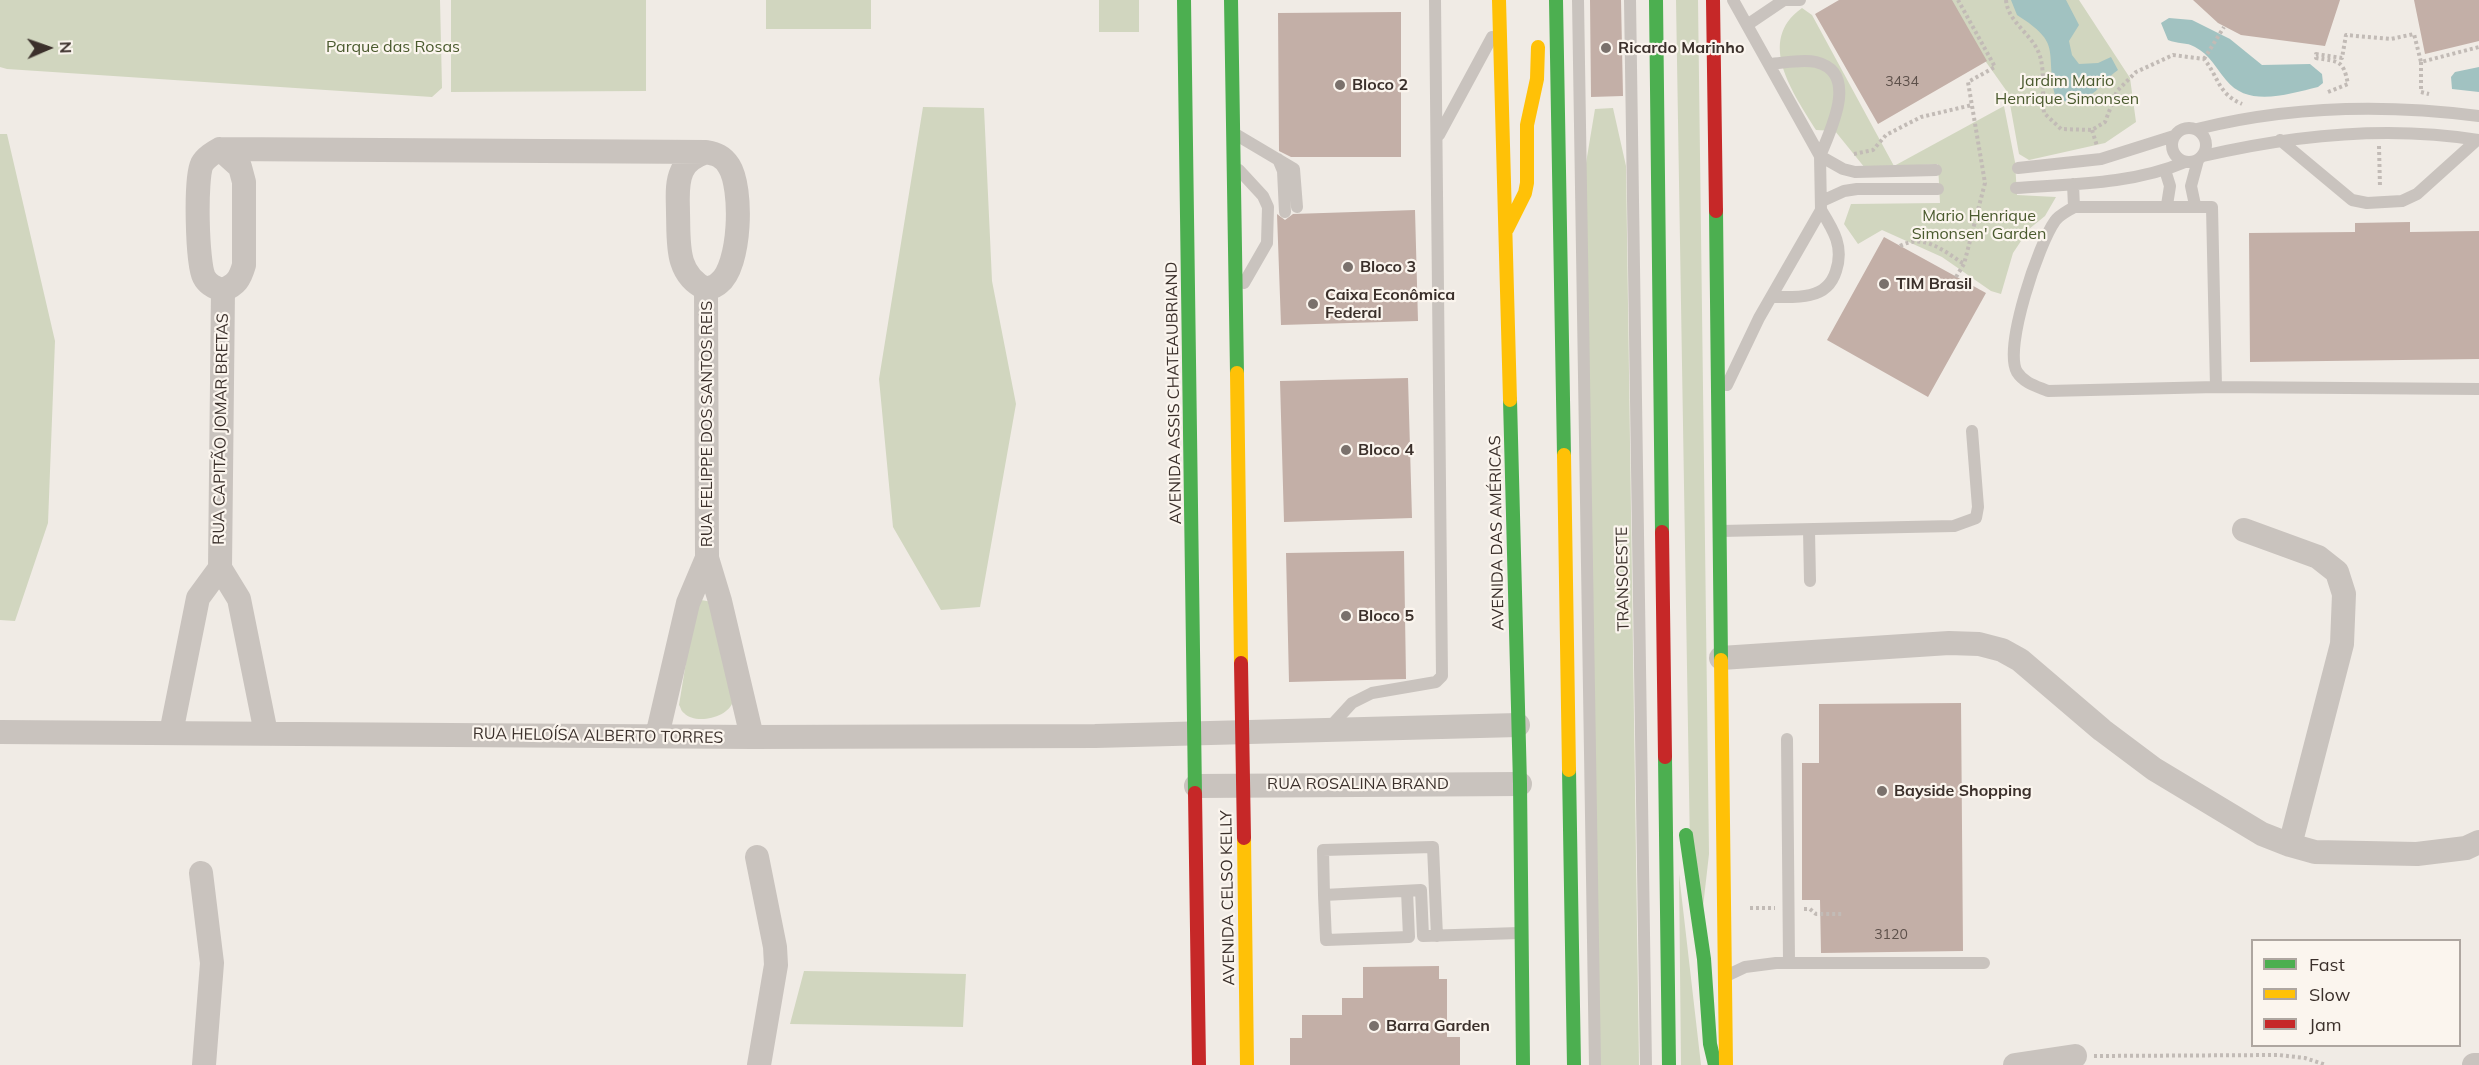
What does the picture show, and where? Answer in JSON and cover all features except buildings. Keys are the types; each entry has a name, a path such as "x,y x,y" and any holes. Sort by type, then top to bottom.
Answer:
{"main road":[{"name":"AVENIDA ASSIS CHATEAUBRIAND","path":"1184,0 1196,786"},
{"path":"1231,0 1243,731"},
{"name":"AVENIDA DAS AMÉRICAS","path":"1499,0 1507,229 1520,784 1523,1065"},
{"path":"1507,229 1525,193 1527,125 1537,79 1538,44 1555,0"},
{"path":"1555,0 1574,1065"},
{"path":"1656,0 1669,1065"},
{"path":"1713,0 1726,1065"},
{"path":"1194,573 1203,586 1209,588"},
{"path":"1227,587 1240,573"},
{"name":"AVENIDA CELSO KELLY","path":"1243,731 1247,1065"},
{"path":"1665,734 1676,754 1680,775"},
{"name":"AVENIDA CELSO KELLY","path":"1196,786 1199,1065"},
{"path":"1685,819 1687,862 1703,953 1714,1065"}],"street":[{"path":"220,149 706,152"},
{"name":"RUA CAPITÃO JOMAR BRETAS","path":"220,149 240,167 244,182 244,265 240,278 232,287 223,291 213,287 205,279 200,265 198,180 201,165 210,154 220,149"},
{"name":"RUA FELIPPE DOS SANTOS REIS","path":"706,152 719,155 729,166 737,187 736,247 728,270 720,283 706,290 694,283 679,254 678,186 682,170 692,157 706,152"},
{"name":"RUA FELIPPE DOS SANTOS REIS","path":"706,290 707,558 720,601 752,737"},
{"name":"RUA CAPITÃO JOMAR BRETAS","path":"223,291 220,568 239,599 266,733"},
{"path":"2244,530 2318,557 2337,572 2344,594 2342,644 2289,845"},
{"name":"RUA FELIPPE DOS SANTOS REIS","path":"657,736 688,603 707,558"},
{"name":"RUA CAPITÃO JOMAR BRETAS","path":"171,733 198,598 220,568"},
{"path":"1721,658 1949,643 1979,644 2002,650 2020,660 2102,730 2154,768 2262,834 2289,845 2315,852 2417,854 2466,848 2479,842"},
{"path":"1196,733 1518,725"},
{"name":"RUA HELOÍSA ALBERTO TORRES","path":"0,732 752,737 1083,736 1196,733"},
{"name":"RUA ROSALINA BRAND","path":"1196,786 1520,784"},
{"path":"757,858 775,946 776,965 759,1065"},
{"path":"201,873 212,963 204,1065"},
{"path":"2014,1065 2075,1056"},
{"path":"2474,1065 2479,1065"}],"lane":[{"path":"1328,729 1352,704 1372,693 1436,682 1442,676 1435,0"},
{"path":"1578,0 1595,1065"},
{"path":"1581,105 1588,88 1586,0"},
{"name":"TRANSOESTE","path":"1625,0 1627,74 1633,92"},
{"name":"TRANSOESTE","path":"1630,0 1646,1065"},
{"path":"1733,0 1820,156 1843,169 1855,172 1936,170"},
{"path":"1747,25 1784,0 1801,0"},
{"path":"1437,138 1500,22"},
{"path":"1769,64 1814,62 1826,65 1833,74 1841,96 1839,108 1820,156 1821,205 1839,246 1840,257 1833,281 1824,290 1810,295 1772,297"},
{"path":"2018,168 2102,159 2174,136 2186,127 2197,129 2224,122 2332,109 2392,108 2479,116"},
{"path":"2195,205 2191,193 2192,177 2206,150 2206,138 2197,129"},
{"path":"2016,188 2073,184 2165,170 2185,162 2280,140 2334,135 2432,132 2478,140"},
{"path":"1233,133 1291,166 1295,172 1297,207"},
{"path":"2174,136 2174,152 2185,162"},
{"path":"2280,140 2352,200 2373,203 2402,201 2417,194 2478,140"},
{"path":"1278,159 1283,171 1285,212"},
{"path":"1233,165 1263,196 1268,207 1267,243 1236,297"},
{"path":"2165,170 2170,186 2167,206"},
{"path":"2073,184 2074,207"},
{"path":"1719,402 1759,318 1821,205 1844,191 1857,189 1938,189"},
{"path":"2216,387 2214,211 2209,206 2195,205 2074,207 2056,219 2031,278 2013,344 2016,371 2026,382 2048,390 2216,387 2479,389"},
{"path":"1720,531 1954,526 1976,518 1978,507 1972,431"},
{"path":"1809,530 1810,581"},
{"path":"1787,739 1789,963"},
{"path":"1407,891 1409,938 1326,940 1323,850 1433,847 1437,936"},
{"path":"1324,895 1421,890 1423,936 1520,933"},
{"path":"1725,977 1745,968 1789,963 1984,963"}],"path":[{"path":"1956,277 1964,264 1985,183 1968,82 1995,67 1958,0"},
{"path":"2006,0 2012,18 2033,43 2040,57 2044,113 2061,129 2082,132 2092,130 2105,122 2116,91 2136,72 2174,56 2205,58"},
{"path":"2205,58 2224,27"},
{"path":"2323,94 2348,84 2341,63 2316,58 2316,54 2342,58 2346,35 2391,39 2414,34 2421,62 2421,92 2431,95"},
{"path":"2421,62 2479,47"},
{"path":"2205,58 2213,71 2219,89 2233,100 2246,106"},
{"path":"1847,153 1873,150 1886,135 1921,117 1972,105"},
{"path":"2379,147 2380,194"},
{"path":"1900,246 1910,241 1931,243 1964,264"},
{"path":"2075,1056 2279,1055 2305,1058 2326,1065"}],"green space":[{"name":"Parque das Rosas","path":"0,0 440,0 442,88 432,97 7,69 0,67"},
{"path":"451,0 646,0 646,91 451,92"},
{"path":"766,0 871,0 871,29 766,29"},
{"path":"1099,0 1139,0 1139,32 1099,32"},
{"path":"1676,0 1698,0 1709,854 1702,916 1690,849"},
{"name":"Jardim Mario Henrique Simonsen","path":"1942,0 2079,0 2130,78 2136,122 2105,143 2029,160 2019,154 2008,93"},
{"name":"Mario Henrique Simonsen' Garden","path":"1802,8 1812,15 1894,166 2004,106 2015,162 2017,195 2056,197 2045,216 2029,229 2013,253 2001,294 1991,291 1942,257 1882,230 1858,244 1844,224 1851,204 1940,203 1938,164 1865,168 1835,131 1816,130 1790,84 1783,68 1780,52 1781,36 1788,21"},
{"path":"923,107 984,108 992,281 1016,404 980,607 941,610 893,527 879,379"},
{"path":"1613,108 1626,166 1639,1065 1599,1065 1584,175 1595,109"},
{"path":"0,134 7,134 55,341 48,523 15,621 0,620"},
{"path":"701,600 712,602 733,701 725,712 719,715 696,719 689,717 679,705 695,607"},
{"path":"1679,874 1701,1065 1681,1065"},
{"path":"804,971 966,974 963,1027 790,1024"}],"water":[{"path":"2011,0 2066,0 2079,25 2069,41 2072,55 2079,64 2098,63 2111,57 2118,70 2085,98 2066,102 2055,95 2047,41 2041,33 2017,15"},
{"path":"2169,18 2192,20 2230,39 2262,65 2310,64 2322,74 2323,83 2318,87 2269,97 2245,94 2235,89 2200,50 2189,44 2168,40 2161,23"},
{"path":"2479,67 2479,92 2452,89 2451,77 2455,72"}],"traffic: fast":[{"path":"1184,0 1195,793"},
{"path":"1231,0 1237,373"},
{"path":"1556,0 1564,455"},
{"path":"1656,0 1662,532"},
{"path":"1716,211 1721,660"},
{"path":"1510,400 1520,784 1523,1065"},
{"path":"1665,757 1669,1065"},
{"path":"1569,770 1574,1065"},
{"path":"1686,835 1704,959 1710,1044 1715,1065"}],"traffic: slow":[{"path":"1499,0 1510,400"},
{"path":"1507,229 1525,193 1527,183 1527,125 1537,79 1538,47"},
{"path":"1237,373 1241,663"},
{"path":"1564,455 1569,770"},
{"path":"1721,660 1726,1065"},
{"path":"1244,838 1247,1065"}],"traffic: jam":[{"path":"1713,0 1716,211"},
{"path":"1662,532 1665,757"},
{"path":"1241,663 1244,838"},
{"path":"1195,793 1199,1065"}],"place":[{"name":"Ricardo Marinho","path":"1606,48"},
{"name":"Bloco 2","path":"1340,85"},
{"name":"Bloco 3","path":"1348,267"},
{"name":"TIM Brasil","path":"1884,284"},
{"name":"Caixa Econômica Federal","path":"1313,304"},
{"name":"Bloco 4","path":"1346,450"},
{"name":"Bloco 5","path":"1346,616"},
{"name":"Bayside Shopping","path":"1882,791"},
{"name":"Barra Garden","path":"1374,1026"}]}
